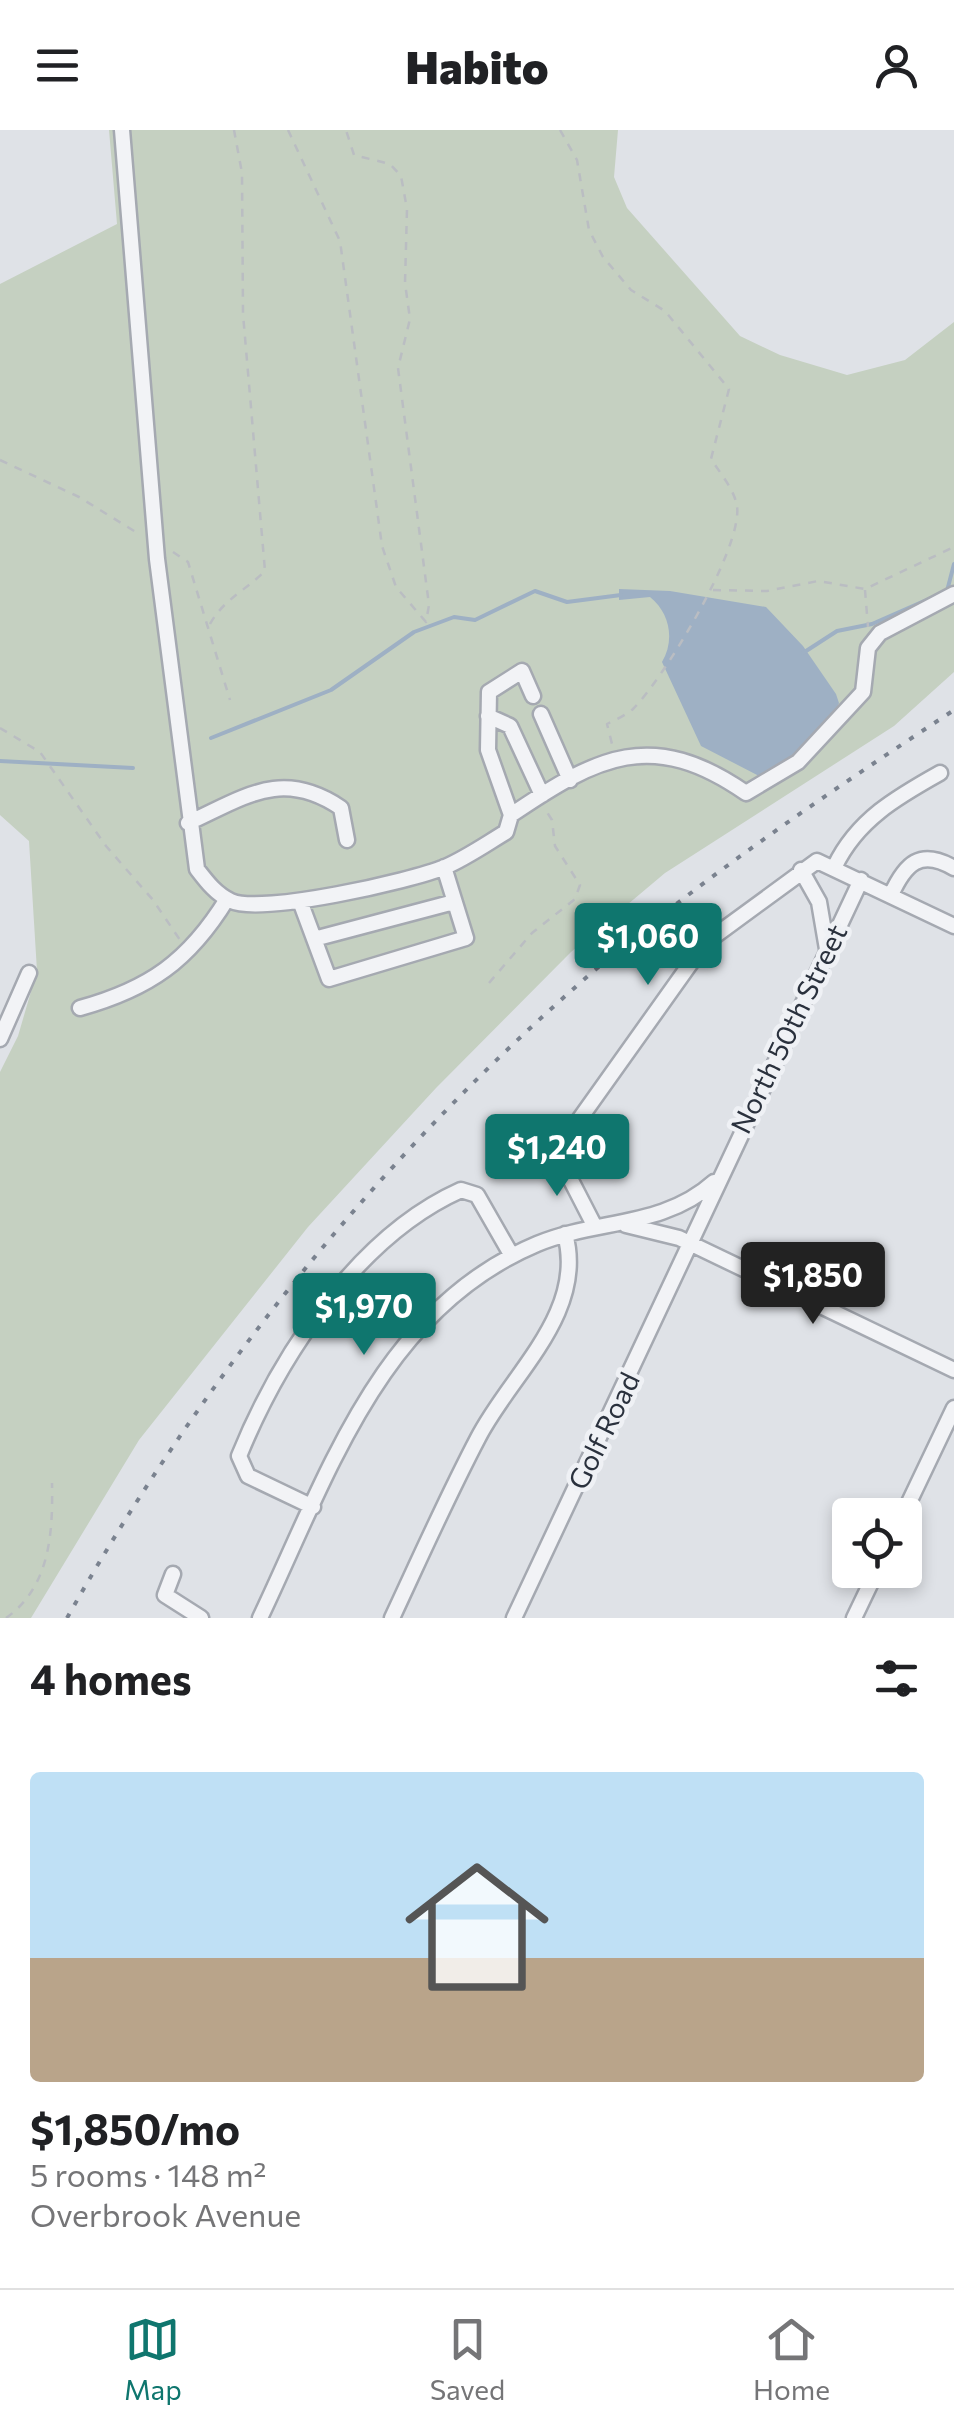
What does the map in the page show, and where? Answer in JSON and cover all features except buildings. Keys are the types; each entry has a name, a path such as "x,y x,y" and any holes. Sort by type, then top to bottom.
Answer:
{"street":[{"path":"122,130 156,544 188,824 197,870 213,890 227,899 252,906 300,901 444,867 506,832 512,815 537,798 630,753 669,757 703,767 746,793 798,762 863,692 868,648 880,633 954,594"},
{"path":"512,815 488,750 489,692 507,676 522,672 533,696"},
{"path":"541,714 570,780"},
{"path":"488,716 510,726 537,798"},
{"path":"835,866 852,836 876,812 940,774"},
{"path":"188,824 271,788 289,786 305,788 341,808 346,840"},
{"path":"890,895 902,872 918,859 930,857 954,868"},
{"path":"594,1227 559,1157 559,1148 705,943 817,860 953,924"},
{"path":"300,901 329,979 466,938 444,867"},
{"path":"801,870 822,911 827,949"},
{"name":"North 50th Street","path":"620,1224 692,1244 718,1179 861,880"},
{"path":"80,1008 141,988 213,923 227,899"},
{"path":"314,939 454,902"},
{"path":"0,1039 30,973"},
{"name":"North 50th Street","path":"260,1618 372,1387 404,1342 459,1288 512,1256 565,1234 683,1206 718,1179"},
{"path":"313,1507 248,1476 240,1456 272,1386 337,1292 385,1243 461,1190 478,1195 512,1256"},
{"path":"392,1618 492,1412 540,1348 568,1274 565,1234"},
{"path":"692,1244 954,1370"},
{"name":"Golf Road","path":"514,1618 692,1244"},
{"path":"911,1498 954,1408"},
{"path":"173,1574 165,1595 201,1618"},
{"path":"854,1618 868,1588"}],"path":[{"path":"210,624 220,604 246,590 265,571 243,314 242,172 234,130"},
{"path":"288,130 340,241 382,546 396,587 426,622 428,605 398,368 410,320 405,282 408,209 401,176 390,164 354,154 346,130"},
{"path":"560,130 576,160 589,230 603,257 632,290 666,311 730,389 711,459 737,506 734,535 712,591 659,673 632,710 607,724 616,759"},
{"path":"0,460 79,497 188,562 230,700"},
{"path":"712,591 767,591 818,582 865,588 954,547"},
{"path":"865,588 868,634"},
{"path":"0,728 43,756 186,950"},
{"path":"489,983 532,932 576,899 580,885 555,846 552,820 537,798"},
{"path":"6,1618 25,1605 45,1564 52,1483"}],"green space":[{"path":"109,130 618,130 614,177 627,208 740,336 780,355 847,375 905,360 954,322 954,672 894,726 665,873 571,952 436,1088 308,1227 139,1440 31,1618 0,1618 0,1072 18,1036 37,971 29,841 0,815 0,284 117,224"}],"water":[{"path":"619,589 670,591 766,607 803,646 836,694 839,703 833,715 806,746 761,777 701,746 662,662 669,636 662,611 650,597 619,600"}],"waterway":[{"path":"803,653 837,631 872,624 947,591 954,564"},
{"path":"211,738 331,690 414,632 454,617 475,620 535,591 567,602 621,595"},
{"path":"0,761 133,768"}],"railway":[{"path":"67,1618 176,1442 236,1357 367,1195 438,1119 588,976 676,904 954,710"}]}
